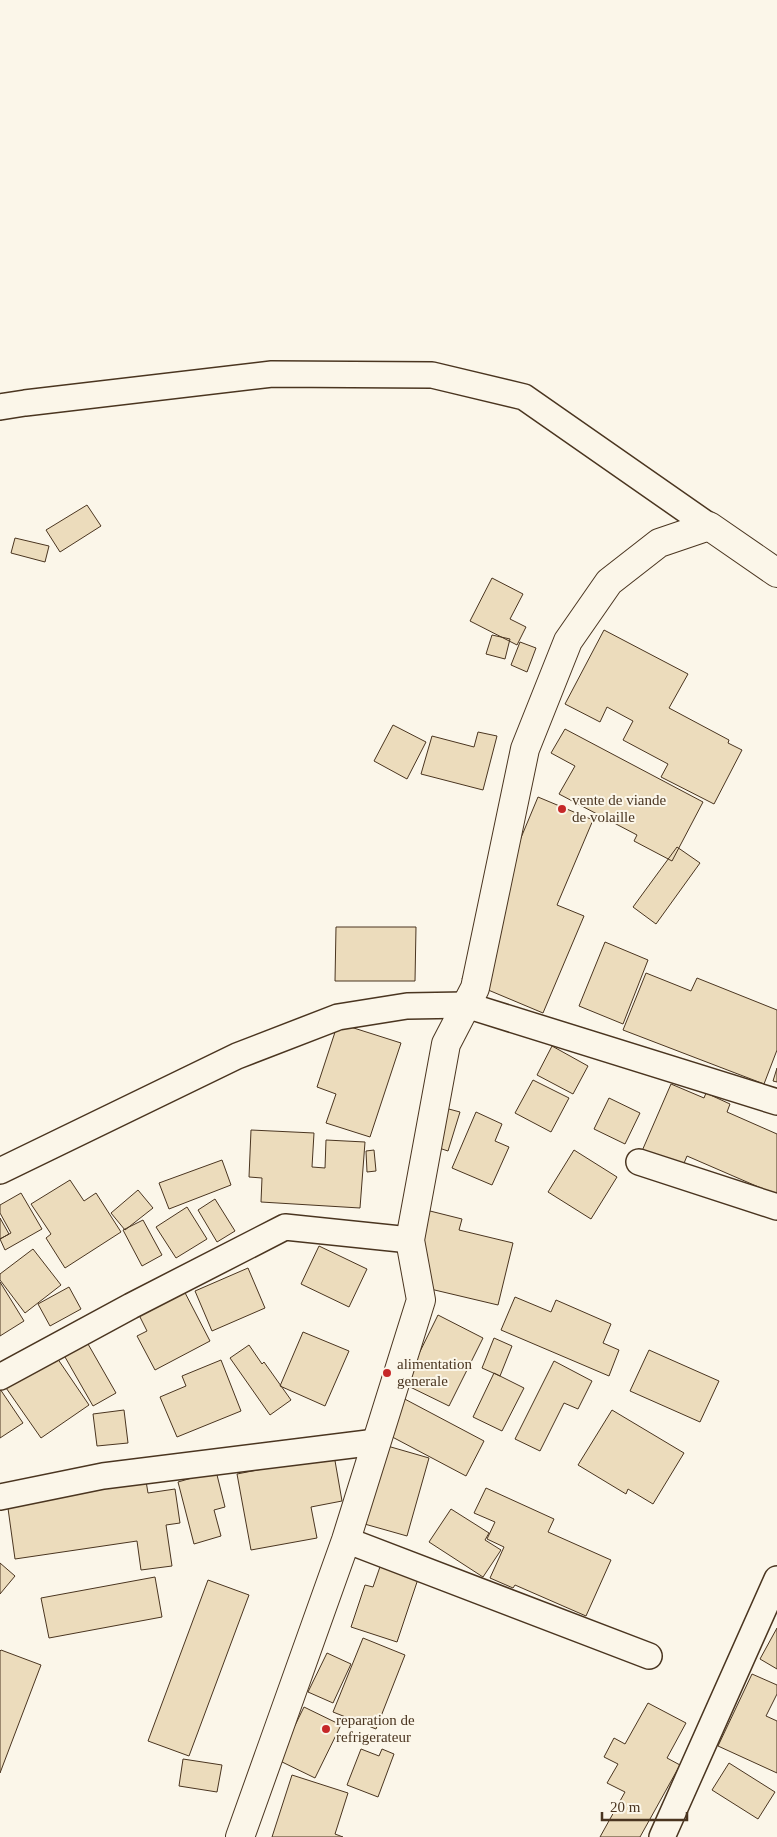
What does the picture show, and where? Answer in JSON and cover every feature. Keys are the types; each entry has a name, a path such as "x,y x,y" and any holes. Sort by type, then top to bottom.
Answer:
{"street":[{"path":"0,408 25,402 272,374 432,375 524,398 777,573"},
{"path":"240,1837 346,1540 421,1300 410,1240 446,1044 475,988 525,748 568,641 608,582 659,543 709,526"},
{"path":"0,1171 237,1056 338,1017 407,1006 466,1005 777,1102"},
{"path":"639,1162 777,1207"},
{"path":"0,1377 131,1306 285,1227 410,1240"},
{"path":"0,1497 103,1476 376,1442"},
{"path":"346,1540 649,1656"},
{"path":"662,1837 777,1579"}],"building":[{"path":"87,505 101,526 60,552 46,530"},
{"path":"15,538 49,546 45,562 11,553"},
{"path":"492,578 523,594 510,619 526,627 517,645 470,621"},
{"path":"604,630 688,674 669,708 729,740 728,743 742,750 714,804 661,777 668,764 623,740 633,721 607,707 600,722 565,704"},
{"path":"492,635 510,639 505,659 486,654"},
{"path":"520,642 536,648 527,672 511,665"},
{"path":"393,725 426,742 407,779 374,761"},
{"path":"565,729 703,802 672,861 634,841 637,835 559,794 575,766 551,753"},
{"path":"478,732 497,736 483,790 421,774 432,736 474,747"},
{"path":"538,797 593,820 557,905 584,916 543,1013 462,979"},
{"path":"677,847 700,863 656,924 633,907"},
{"path":"336,927 416,927 415,981 335,981"},
{"path":"605,942 648,960 623,1024 579,1006"},
{"path":"646,973 691,991 697,978 777,1010 777,1050 764,1084 623,1030"},
{"path":"338,1023 401,1043 370,1137 326,1123 336,1094 317,1087"},
{"path":"552,1046 588,1066 573,1094 537,1075"},
{"path":"777,1068 777,1082 773,1081"},
{"path":"533,1080 569,1098 551,1132 515,1113"},
{"path":"671,1084 704,1098 706,1093 730,1104 727,1112 777,1134 777,1195 687,1156 682,1168 642,1151"},
{"path":"609,1098 640,1113 625,1144 594,1129"},
{"path":"445,1108 460,1112 448,1151 433,1146"},
{"path":"476,1112 502,1124 495,1141 509,1147 492,1185 452,1168"},
{"path":"251,1130 314,1133 312,1167 325,1168 326,1140 365,1142 360,1208 261,1202 262,1178 249,1177"},
{"path":"374,1150 376,1171 367,1172 366,1151"},
{"path":"574,1150 617,1177 591,1219 548,1192"},
{"path":"222,1160 231,1185 169,1209 159,1183"},
{"path":"70,1180 84,1201 96,1193 121,1232 65,1268 46,1238 51,1234 31,1204"},
{"path":"138,1190 153,1208 125,1230 111,1213"},
{"path":"21,1193 42,1229 5,1250 0,1239 11,1233 0,1213 0,1205"},
{"path":"215,1199 235,1231 217,1242 198,1210"},
{"path":"187,1207 207,1239 176,1258 156,1227"},
{"path":"422,1209 462,1219 459,1230 513,1243 498,1305 405,1283"},
{"path":"0,1218 9,1234 0,1239"},
{"path":"143,1220 162,1255 142,1266 123,1230"},
{"path":"319,1246 367,1269 349,1307 301,1284"},
{"path":"33,1249 61,1285 25,1313 0,1280 0,1274"},
{"path":"248,1268 265,1308 212,1331 195,1291"},
{"path":"0,1282 24,1321 0,1336"},
{"path":"181,1285 210,1341 155,1370 137,1336 147,1331 136,1309"},
{"path":"69,1287 81,1309 50,1326 38,1304"},
{"path":"515,1297 551,1312 556,1300 611,1324 603,1343 619,1350 609,1376 501,1330"},
{"path":"438,1315 483,1338 449,1406 404,1384"},
{"path":"303,1332 349,1351 325,1406 280,1386"},
{"path":"84,1337 116,1393 93,1406 61,1350"},
{"path":"494,1338 512,1346 500,1376 482,1368"},
{"path":"249,1345 262,1364 264,1362 291,1400 270,1415 230,1358"},
{"path":"649,1350 719,1381 700,1422 630,1391"},
{"path":"53,1352 89,1405 41,1438 4,1385"},
{"path":"221,1360 241,1411 177,1437 160,1397 186,1386 182,1376"},
{"path":"554,1361 592,1381 578,1409 564,1403 540,1451 515,1439"},
{"path":"494,1373 524,1388 502,1431 473,1417"},
{"path":"0,1389 23,1423 0,1438"},
{"path":"399,1396 484,1441 466,1476 381,1431"},
{"path":"124,1410 128,1443 97,1446 93,1414"},
{"path":"612,1410 684,1453 653,1504 628,1489 626,1494 578,1465"},
{"path":"384,1445 429,1458 407,1536 361,1523"},
{"path":"334,1455 342,1501 311,1507 317,1538 251,1550 237,1474"},
{"path":"216,1471 225,1507 214,1510 221,1536 194,1544 178,1482"},
{"path":"146,1481 148,1493 175,1489 180,1523 166,1525 172,1566 141,1570 137,1541 15,1559 7,1501"},
{"path":"486,1488 554,1519 548,1532 611,1560 586,1616 515,1585 513,1588 490,1578 504,1547 487,1539 495,1522 474,1513"},
{"path":"451,1509 489,1533 485,1540 501,1550 483,1577 429,1542"},
{"path":"382,1561 420,1573 397,1642 351,1627 365,1585 373,1587"},
{"path":"0,1563 15,1576 0,1594"},
{"path":"155,1577 162,1617 49,1638 41,1598"},
{"path":"208,1580 249,1595 189,1756 148,1741"},
{"path":"777,1628 777,1669 760,1659"},
{"path":"363,1638 405,1655 376,1729 333,1712"},
{"path":"0,1651 41,1665 0,1773"},
{"path":"327,1653 351,1664 333,1703 308,1692"},
{"path":"752,1674 777,1685 777,1694 766,1716 777,1721 777,1773 718,1746"},
{"path":"648,1703 686,1723 667,1758 680,1765 640,1837 600,1837 625,1792 607,1783 618,1764 604,1757 614,1738 625,1744"},
{"path":"304,1707 341,1725 315,1778 278,1760"},
{"path":"361,1749 379,1756 382,1749 394,1754 378,1797 347,1785"},
{"path":"183,1759 222,1765 217,1792 179,1786"},
{"path":"729,1763 775,1792 758,1819 712,1790"},
{"path":"292,1775 348,1793 335,1834 343,1837 272,1837"}],"place":[{"name":"vente de viande de volaille","path":"562,809"},
{"name":"alimentation generale","path":"387,1373"},
{"name":"reparation de refrigerateur","path":"326,1729"}]}
